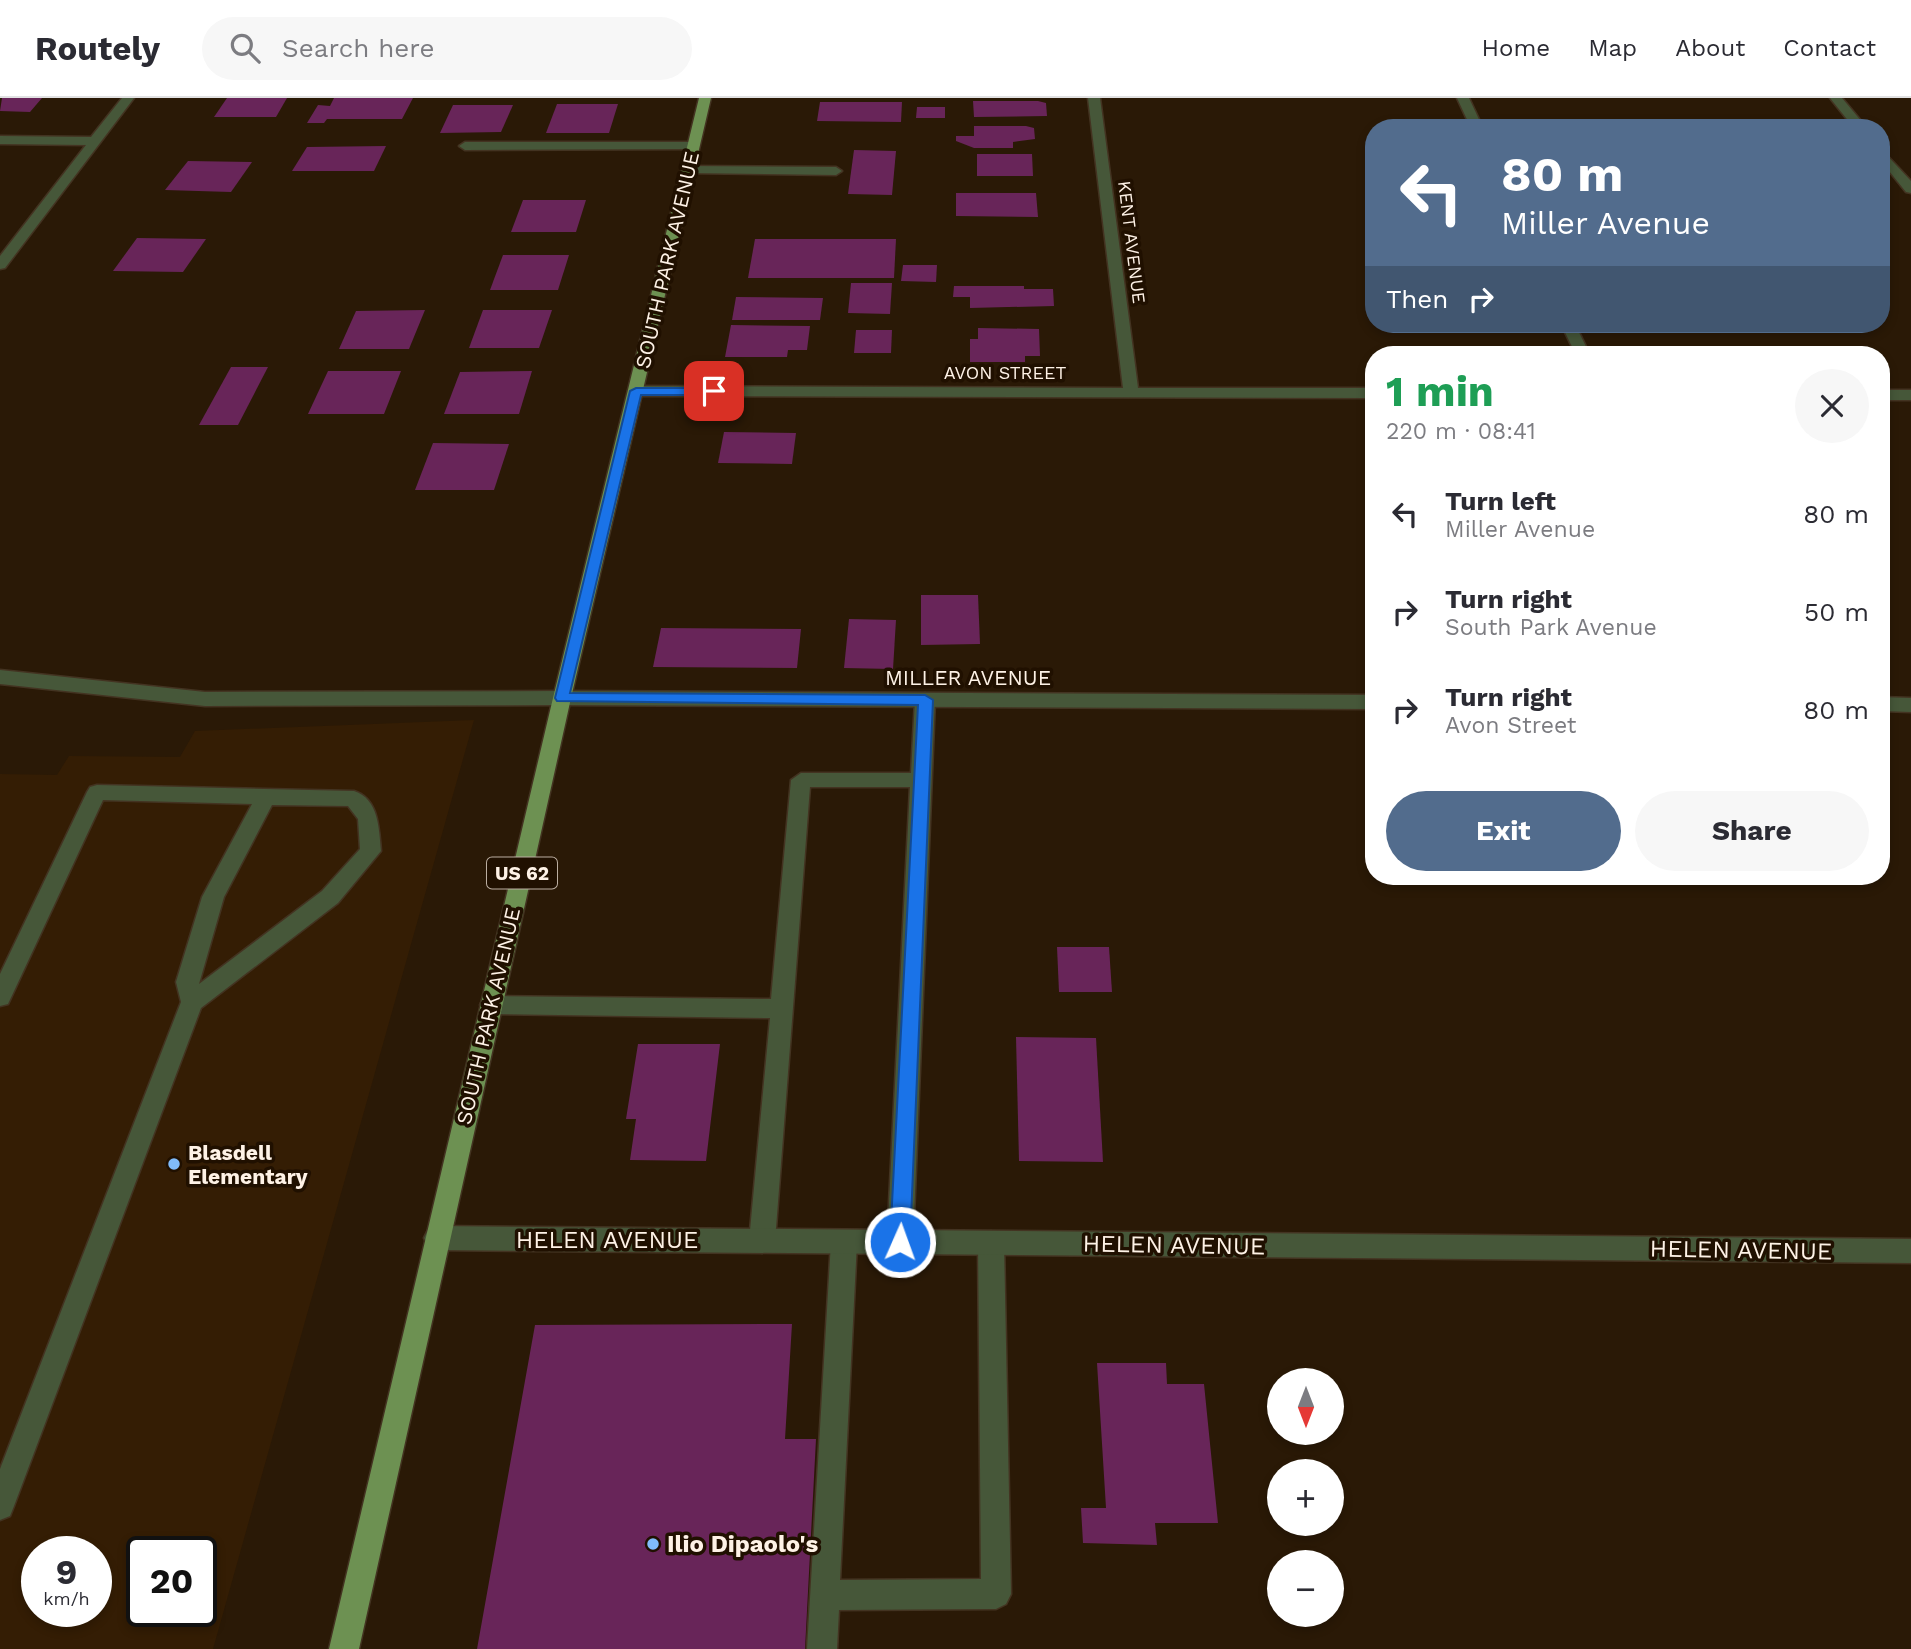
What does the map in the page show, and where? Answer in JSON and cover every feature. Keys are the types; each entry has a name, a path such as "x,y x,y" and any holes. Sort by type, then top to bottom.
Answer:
{"main road":[{"name":"SOUTH PARK AVENUE","path":"344,1649 562,698 705,98"}],"street":[{"path":"0,265 128,98"},
{"name":"KENT AVENUE","path":"1094,98 1131,391"},
{"path":"1463,98 1473,119"},
{"path":"1836,98 1854,119"},
{"path":"0,140 95,141"},
{"path":"465,146 694,146"},
{"path":"1890,164 1911,189"},
{"path":"688,169 836,171"},
{"name":"AVON STREET","path":"636,391 1365,393"},
{"path":"1890,395 1911,395"},
{"name":"MILLER AVENUE","path":"0,677 205,699 1365,702"},
{"path":"900,1242 925,700"},
{"path":"1890,704 1911,705"},
{"path":"762,1241 801,780 920,780"},
{"path":"0,997 97,792 354,799 368,817 371,851 330,897 191,1002"},
{"path":"0,1506 191,1002 187,982 213,897 267,797"},
{"path":"491,1005 782,1009"},
{"name":"HELEN AVENUE","path":"437,1238 1911,1251"},
{"path":"822,1649 844,1242"},
{"path":"825,1595 996,1594 991,1243"}],"shaded area":[{"name":"Blasdell Elementary","path":"474,720 213,1649 0,1649 0,774 57,775 69,756 180,757 195,731"}],"building":[{"path":"2,98 42,98 30,112 0,111"},
{"path":"227,98 287,98 276,117 214,117"},
{"path":"334,98 413,98 402,119 327,119 324,123 307,123 318,105 330,106"},
{"path":"973,101 1038,101 1046,103 1047,116 974,117"},
{"path":"820,102 902,102 901,122 817,121"},
{"path":"557,104 618,104 609,133 546,133"},
{"path":"453,105 513,105 501,132 440,133"},
{"path":"917,107 945,107 945,118 916,118"},
{"path":"974,126 1026,126 1034,128 1035,139 1013,142 1013,148 974,148 956,141 956,136 974,136"},
{"path":"386,146 374,171 292,171 307,147"},
{"path":"854,150 896,151 892,195 848,194"},
{"path":"977,154 1032,154 1033,176 977,176"},
{"path":"188,161 252,162 231,192 165,190"},
{"path":"956,193 1036,193 1038,217 956,216"},
{"path":"523,200 586,200 576,232 511,232"},
{"path":"137,238 206,239 183,272 113,271"},
{"path":"755,239 896,239 894,278 748,278"},
{"path":"503,255 569,255 558,290 490,290"},
{"path":"903,265 937,265 936,282 901,281"},
{"path":"851,283 892,283 890,314 848,313"},
{"path":"954,286 1024,286 1024,289 1053,289 1054,306 970,308 970,297 953,297"},
{"path":"736,297 823,298 820,320 732,320"},
{"path":"425,310 409,349 339,349 356,311"},
{"path":"483,310 552,310 539,348 469,348"},
{"path":"731,325 810,326 807,350 788,350 787,357 725,357"},
{"path":"978,328 1039,329 1040,356 1025,356 1025,362 970,362 970,339 978,339"},
{"path":"856,330 892,330 891,353 854,353"},
{"path":"231,367 268,367 238,425 199,425"},
{"path":"328,371 401,371 384,414 308,414"},
{"path":"532,371 519,414 444,414 460,372"},
{"path":"724,432 796,433 792,464 718,463"},
{"path":"433,443 509,444 494,490 415,490"},
{"path":"921,595 978,595 980,644 921,645"},
{"path":"849,619 896,620 893,669 844,668"},
{"path":"661,628 801,629 797,668 653,667"},
{"path":"1057,947 1109,947 1112,992 1059,992"},
{"path":"1016,1037 1096,1038 1103,1162 1019,1161"},
{"path":"638,1044 720,1044 706,1161 630,1160 636,1119 626,1119"},
{"name":"Ilio Dipaolo's","path":"792,1324 785,1439 816,1439 805,1649 477,1649 535,1325"},
{"path":"1097,1363 1166,1363 1167,1384 1204,1384 1218,1523 1155,1523 1157,1545 1083,1543 1081,1508 1106,1508"}],"place":[{"name":"Blasdell Elementary","path":"174,1164"},
{"name":"Ilio Dipaolo's","path":"653,1544"}],"route":[{"path":"714,391 636,391 562,698 925,700 900,1242"}]}
